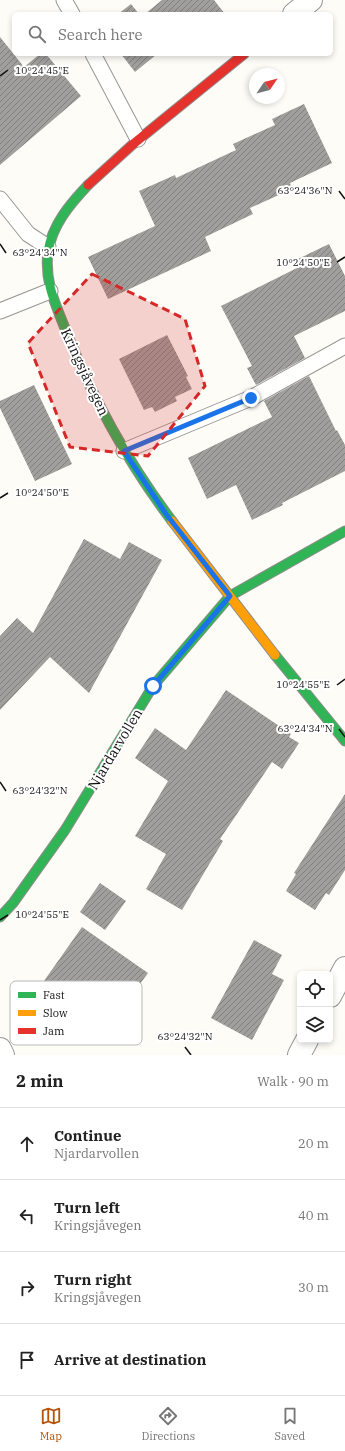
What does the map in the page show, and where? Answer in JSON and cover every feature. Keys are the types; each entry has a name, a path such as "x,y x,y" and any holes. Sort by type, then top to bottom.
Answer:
{"street":[{"path":"296,12 311,0"},
{"name":"Kringsjåvegen","path":"242,56 108,165 82,192 63,215 54,231 48,247 47,266 50,291 92,392 124,451 166,514 345,741"},
{"name":"Njardarvollen","path":"0,917 13,903 65,830 153,686 230,596 329,539 345,532"},
{"path":"333,990 345,968"},
{"path":"299,1055 305,1043"},
{"path":"0,1049 4,1055"}],"lane":[{"path":"64,0 71,12"},
{"path":"94,56 138,140"},
{"path":"0,200 28,234 48,247"},
{"path":"0,311 50,291"},
{"path":"124,451 251,398 345,346"}],"highlighted area":[{"path":"92,274 185,319 205,386 148,456 70,447 28,343"}],"building":[{"path":"162,0 214,0 223,12 147,12"},
{"path":"131,4 137,12 121,12"},
{"path":"0,37 12,52 12,56 15,56 24,67 38,56 48,56 81,96 0,165"},
{"path":"123,56 155,56 135,72"},
{"path":"304,104 332,163 290,183 292,189 250,208 253,214 205,237 211,251 108,299 88,257 155,226 139,191 175,175 176,178 236,150 233,144 275,125 272,119"},
{"path":"329,244 345,276 345,311 294,336 305,358 256,385 247,368 252,366 221,306 301,266 298,259"},
{"path":"167,335 188,376 186,377 192,389 175,397 177,401 155,412 152,407 144,410 119,359"},
{"path":"309,376 336,431 337,430 345,445 345,471 252,520 236,485 207,499 188,458 272,417 264,401"},
{"path":"34,385 72,464 35,481 0,408 0,401"},
{"path":"84,539 120,559 129,542 162,560 89,693 50,657 0,710 0,636 17,618 33,633"},
{"path":"226,690 291,734 289,737 299,743 282,769 272,762 220,839 223,841 182,910 146,889 166,854 135,836 168,781 135,758 155,728 186,750"},
{"path":"345,794 345,870 329,895 326,893 315,910 286,891 296,874 294,873"},
{"path":"100,883 126,901 105,930 80,912"},
{"path":"82,927 148,973 142,981 44,981"},
{"path":"254,940 282,955 272,974 284,980 252,1040 211,1018"}],"traffic: fast":[{"path":"88,185 68,207 53,233 50,242 47,264 52,295 78,361 101,409 127,455 172,521"},
{"path":"0,917 13,903 65,830 153,686 230,596 345,531"},
{"path":"275,655 345,741"}],"traffic: slow":[{"path":"172,521 275,655"}],"traffic: jam":[{"path":"88,185 132,145 242,56"}],"route":[{"path":"153,686 230,596 166,514 124,451 251,398"}]}
